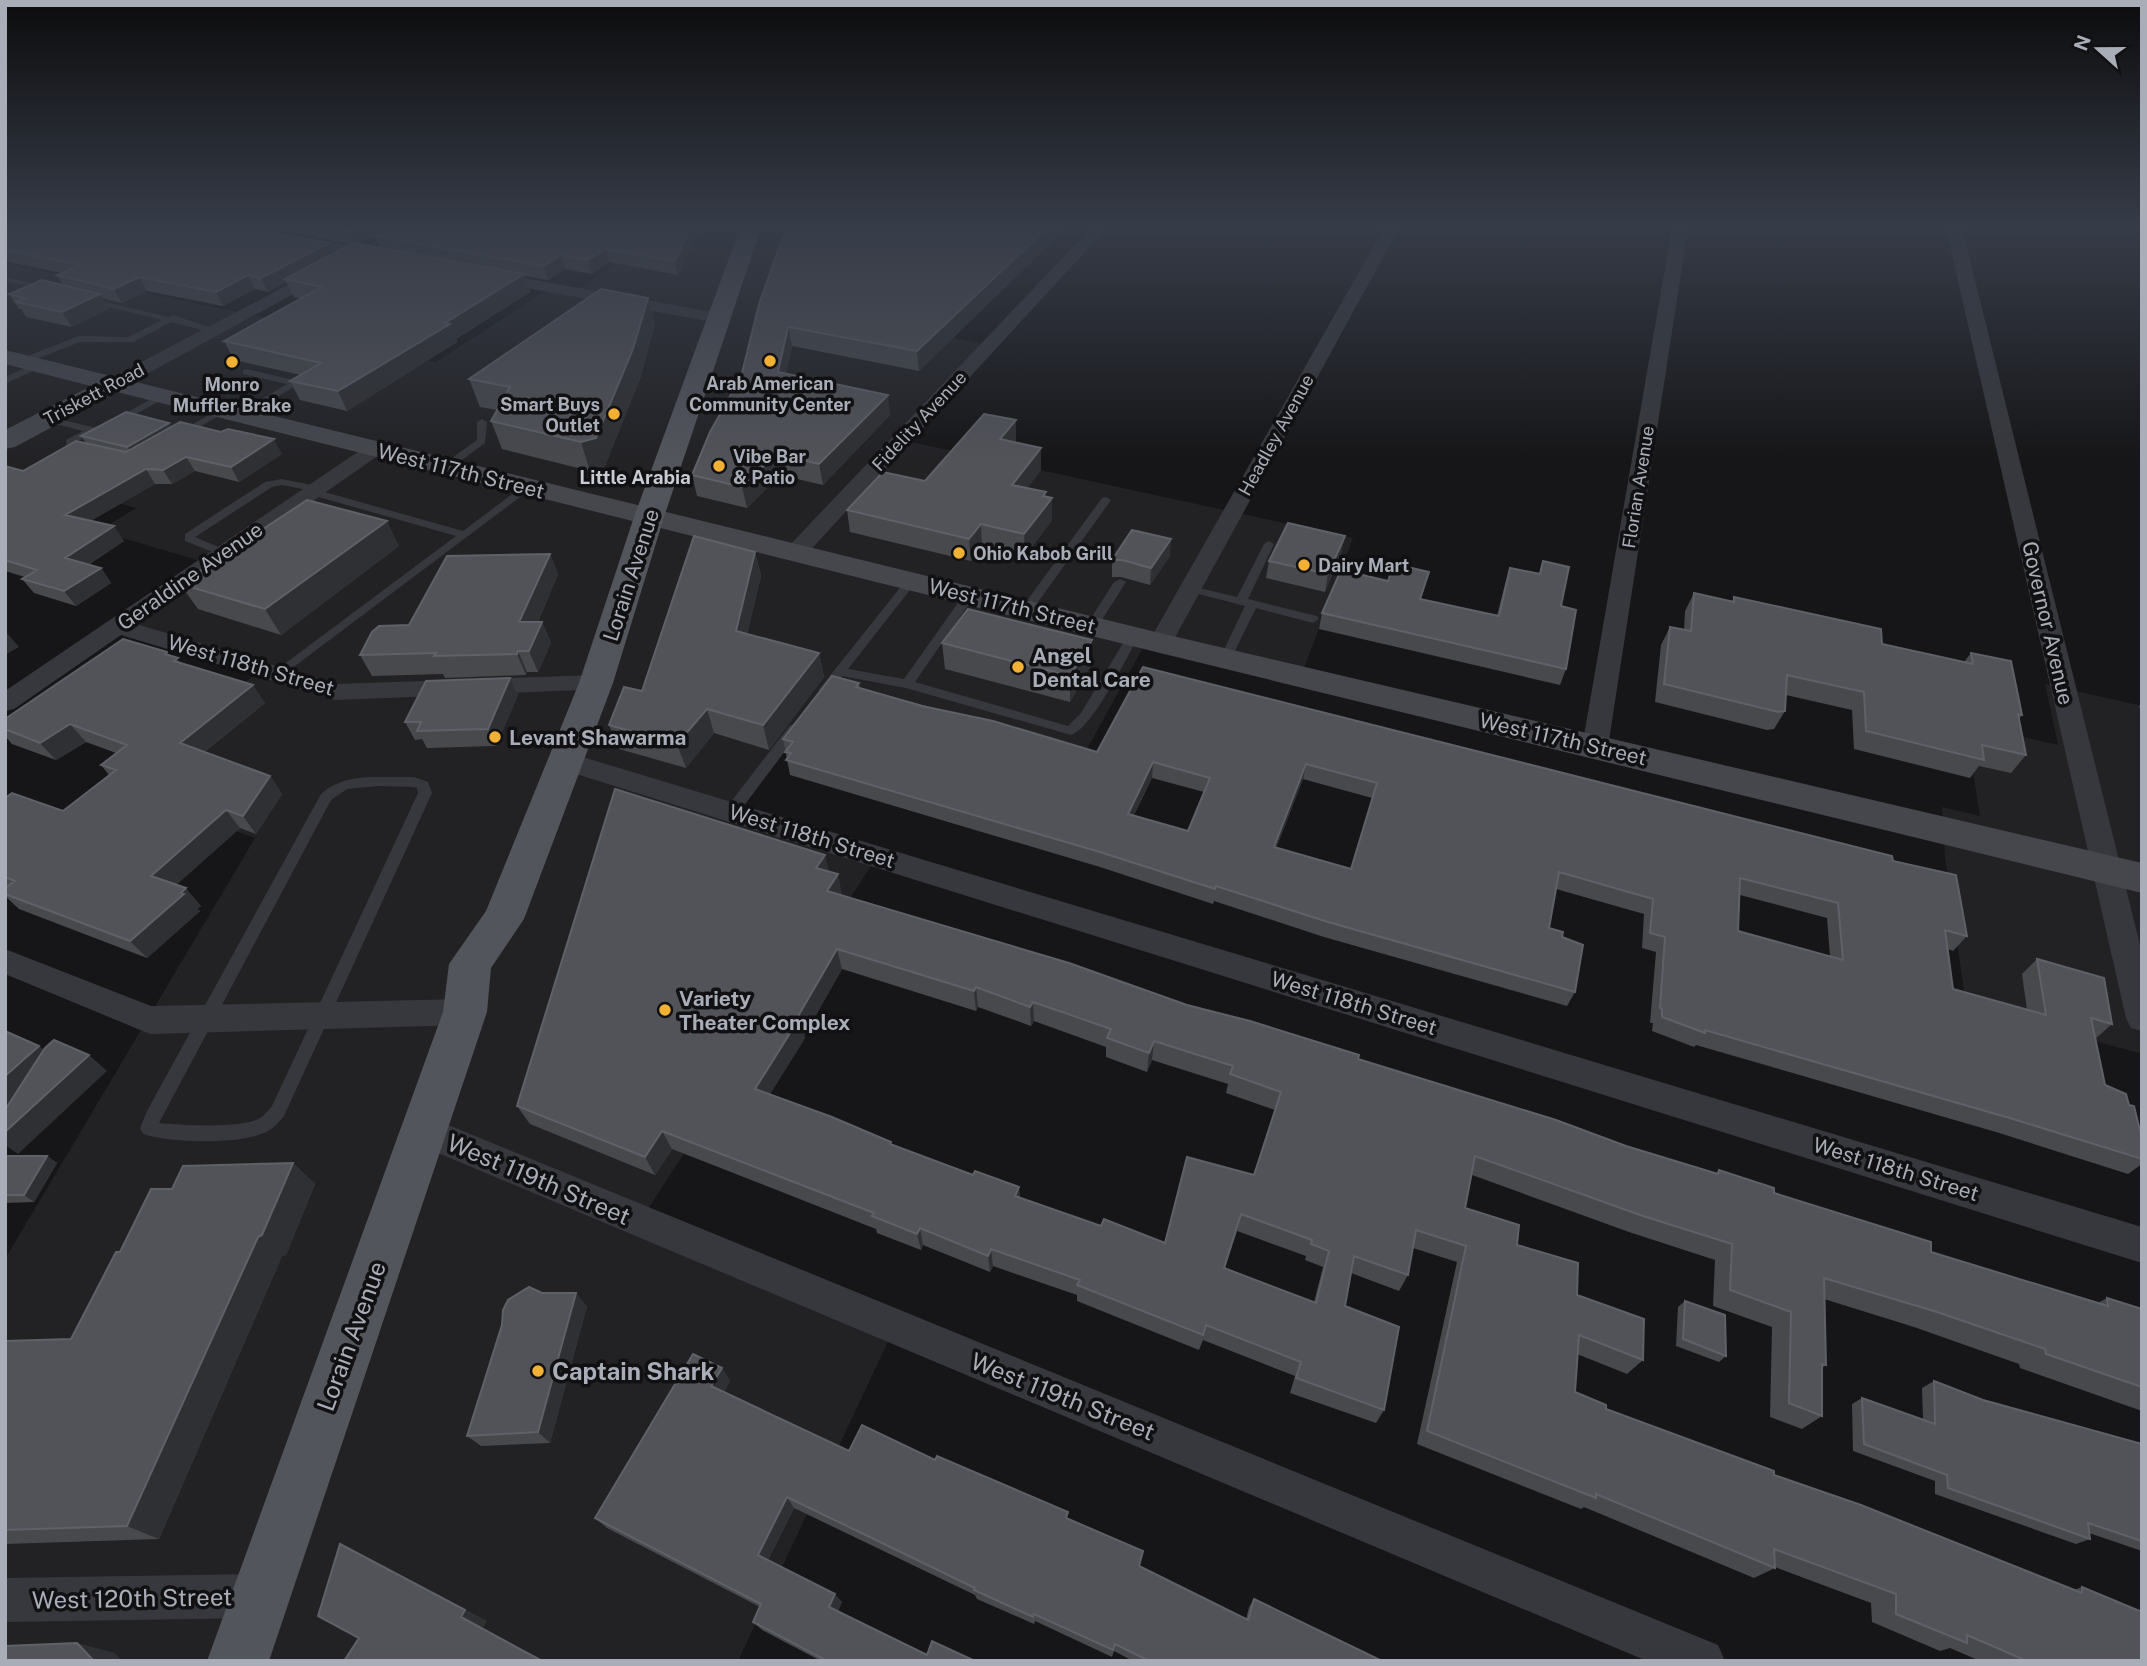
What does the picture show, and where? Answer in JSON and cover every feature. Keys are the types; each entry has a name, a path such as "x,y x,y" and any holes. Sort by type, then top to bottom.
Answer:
{"main road":[{"name":"Lorain Avenue","path":"238,1661 465,1012 503,965 503,919 596,683 649,517 722,306"},
{"name":"West 117th Street","path":"22,361 523,487 2142,878"},
{"name":"Triskett Road","path":"5,441 114,384"}],"street":[{"name":"Triskett Road","path":"114,384 260,306"},
{"path":"650,306 718,318"},
{"name":"Fidelity Avenue","path":"796,552 1027,306"},
{"name":"Headley Avenue","path":"1147,639 1191,589 1349,306"},
{"name":"Florian Avenue","path":"1595,747 1667,306"},
{"name":"Governor Avenue","path":"1972,306 2142,1018"},
{"name":"Geraldine Avenue","path":"5,703 375,449"},
{"name":"West 118th Street","path":"118,626 336,692 596,683"},
{"name":"West 118th Street","path":"566,761 2142,1245"},
{"path":"5,961 150,1020 465,1012"},
{"name":"West 119th Street","path":"424,1132 1702,1661"},
{"name":"West 120th Street","path":"5,1600 259,1596"}],"lane":[{"path":"118,306 173,318 214,331"},
{"path":"5,381 22,361 79,340 130,340 173,318"},
{"path":"167,442 295,383 246,372"},
{"path":"96,452 70,446 69,442 162,396"},
{"path":"47,419 100,428"},
{"path":"446,467 482,441 482,422"},
{"path":"224,553 190,541 190,536 269,484 282,482 466,531"},
{"path":"279,674 466,531 480,525 523,487"},
{"path":"1027,609 1107,500"},
{"path":"1226,658 1269,544"},
{"path":"816,702 911,581"},
{"path":"1092,625 1121,582"},
{"path":"1191,589 1313,619"},
{"path":"906,684 969,595"},
{"path":"840,672 906,684 1071,731 1147,639"},
{"path":"732,811 800,722"},
{"path":"414,782 423,785 425,793 325,1015 278,1111 264,1125 245,1129 163,1133 149,1128 204,1019 332,790 344,784 414,782"}],"shaded area":[{"path":"5,306 207,306 383,342 371,350 436,362 523,306 857,306 861,320 984,344 893,438 1353,538 1303,671 1150,635 1082,758 829,689 743,806 882,849 646,1212 900,1316 738,1661 5,1661 5,1259 255,838 108,785 265,667 128,625 214,565 99,531 136,508 5,472"},
{"path":"2045,684 2142,706 2142,1054 1966,1005 1945,857 1942,807 1980,816 1965,723 2058,745"}],"building":[{"path":"33,306 75,306 62,312"},
{"path":"288,306 473,306 445,323 450,324 338,391 290,381 321,363 224,341"},
{"path":"576,306 646,306 633,349 596,438 581,442 491,421 510,387 469,379"},
{"path":"759,306 965,306 917,351 788,327 778,372 888,395 819,464 776,454 742,487 692,475 710,432 741,377"},
{"path":"126,412 169,423 127,447 81,436"},
{"path":"984,414 1016,420 1000,439 1041,448 1012,485 1046,492 1043,496 1052,498 1024,534 981,524 969,539 847,510 883,472 925,481"},
{"path":"180,422 221,432 228,429 274,439 231,467 186,457 163,470 146,469 65,515 114,526 65,558 101,568 64,591 22,579 37,570 5,560 5,466 23,471 76,441 126,452"},
{"path":"307,500 387,521 265,609 180,584"},
{"path":"1288,523 1345,536 1328,574 1269,561"},
{"path":"1132,530 1171,539 1151,568 1112,560"},
{"path":"694,536 755,552 736,631 819,653 763,725 707,709 677,744 609,725 624,687 642,691"},
{"path":"550,554 519,622 542,622 529,651 518,651 517,654 434,656 436,653 360,655 372,632 379,626 409,625 447,556"},
{"path":"1543,561 1569,567 1561,606 1576,610 1566,669 1322,613 1341,570 1388,581 1394,564 1429,572 1420,599 1499,616 1510,568 1540,574"},
{"path":"1694,593 1734,602 1734,597 1881,629 1882,644 1973,664 1971,653 2011,661 2022,715 2018,714 2026,755 1982,745 1984,760 1866,731 1864,692 1787,675 1785,711 1778,712 1664,684 1670,627 1691,631"},
{"path":"968,609 1092,640 1070,676 942,643"},
{"path":"123,639 167,652 165,654 178,658 174,661 253,685 180,743 270,776 243,816 226,810 151,876 186,888 181,893 184,894 130,941 5,894 5,888 15,881 5,877 5,798 12,793 63,811 116,770 101,765 127,745 70,724 40,743 5,729 5,719"},
{"path":"1143,667 1892,856 1893,861 1956,875 1967,936 1945,930 1953,989 2046,1015 2037,959 2104,978 2112,1024 2091,1018 2105,1085 2126,1094 2129,1105 2134,1106 2142,1139 2142,1159 1705,1030 1705,1033 1662,1017 1660,1008 1665,937 1650,933 1653,899 1559,872 1549,928 1563,932 1562,937 1583,945 1575,992 1328,922 1216,886 1215,889 1100,852 786,760 791,753 785,752 793,742 783,739 832,676 859,683 856,687 922,706 993,721 1097,752","holes":["1153,762 1210,778 1188,831 1128,814","1306,764 1377,783 1351,869 1274,847","1740,878 1838,903 1843,960 1738,931"]},
{"path":"510,678 488,729 417,731 421,722 405,722 426,681"},
{"path":"615,789 825,855 816,868 838,874 827,891 1069,963 1187,1005 1250,1021 1359,1055 1358,1059 1556,1120 1626,1146 1718,1174 1719,1170 1774,1188 1774,1193 1931,1242 1931,1252 2108,1306 2107,1298 2142,1309 2142,1387 2046,1354 2045,1349 1937,1312 1824,1278 1826,1365 1822,1364 1822,1416 1789,1403 1791,1312 1730,1290 1732,1244 1643,1216 1475,1156 1465,1208 1519,1225 1517,1245 1578,1263 1577,1295 1644,1319 1643,1360 1579,1335 1575,1392 1606,1405 1606,1409 1774,1471 1774,1475 1861,1505 2082,1593 2082,1587 2142,1612 2142,1661 2027,1661 1967,1635 1967,1643 1896,1614 1896,1594 1774,1549 1775,1568 1596,1494 1596,1498 1427,1431 1466,1246 1416,1230 1408,1275 1354,1256 1345,1306 1399,1327 1384,1410 1296,1378 1301,1362 1206,1325 1203,1335 1077,1285 1080,1280 991,1249 988,1256 920,1228 917,1234 872,1216 874,1213 662,1131 645,1157 517,1106","holes":["837,949 974,991 976,987 1030,1007 1033,1002 1111,1029 1107,1038 1149,1053 1154,1041 1233,1066 1230,1074 1281,1092 1254,1175 1187,1157 1165,1243 1104,1219 1101,1226 1015,1196 1019,1187 975,1171 973,1175 890,1144 891,1142 832,1117 755,1089 799,1019 797,1018","1241,1214 1312,1240 1311,1244 1329,1251 1316,1303 1224,1268"]},
{"path":"5,1031 39,1046 5,1076"},
{"path":"54,1040 89,1055 5,1132 5,1110 45,1048"},
{"path":"5,1156 47,1156 24,1195 5,1195"},
{"path":"293,1163 127,1526 5,1530 5,1341 71,1339 116,1252 120,1252 151,1189 172,1189 183,1166"},
{"path":"529,1287 542,1293 576,1293 538,1432 467,1436 502,1325 503,1310 508,1300"},
{"path":"1685,1301 1725,1315 1726,1356 1683,1339"},
{"path":"693,1354 722,1368 711,1386 849,1451 862,1425 935,1460 937,1456 1068,1512 1066,1518 1143,1551 1139,1566 1248,1620 1254,1599 1382,1661 1149,1661 1115,1644 1113,1650 1034,1614 1033,1617 787,1497 758,1555 835,1594 829,1607 927,1655 932,1641 975,1661 827,1661 753,1622 761,1604 595,1518"},
{"path":"1934,1381 1983,1400 2142,1444 2142,1541 2088,1523 2090,1539 1948,1488 1947,1475 1864,1444 1862,1398 1935,1424"},
{"path":"340,1544 465,1610 461,1617 542,1661 344,1661 359,1638 318,1616"},
{"path":"77,1643 94,1661 5,1661 5,1646"}],"place":[{"name":"Arab American Community Center","path":"770,361"},
{"name":"Monro Muffler Brake","path":"232,362"},
{"name":"Smart Buys Outlet","path":"614,414"},
{"name":"Vibe Bar & Patio","path":"719,466"},
{"name":"Ohio Kabob Grill","path":"959,553"},
{"name":"Dairy Mart","path":"1304,565"},
{"name":"Angel Dental Care","path":"1018,667"},
{"name":"Levant Shawarma","path":"495,737"},
{"name":"Variety Theater Complex","path":"665,1010"},
{"name":"Captain Shark","path":"538,1371"}],"district":[{"name":"Little Arabia","path":"635,477"}]}
